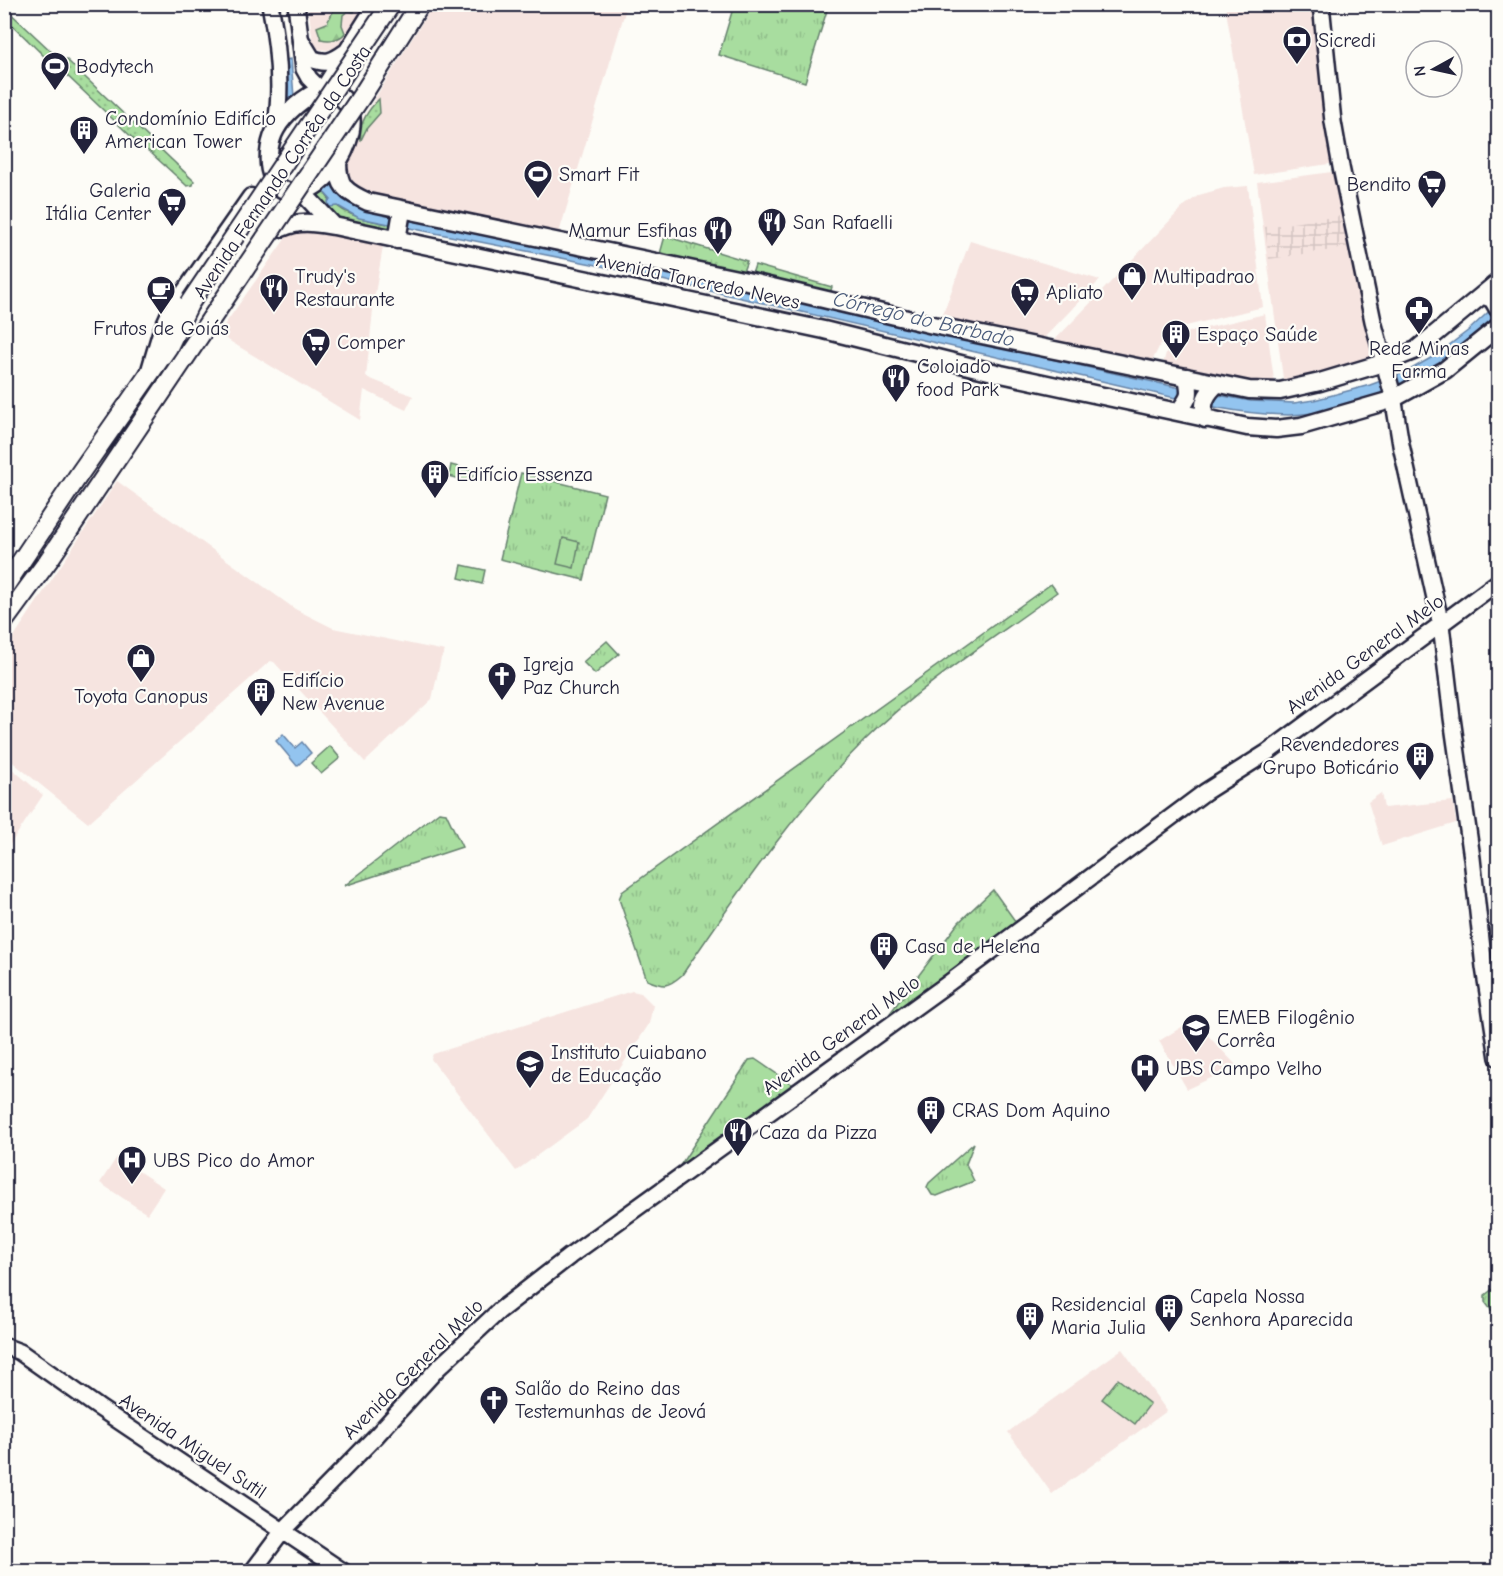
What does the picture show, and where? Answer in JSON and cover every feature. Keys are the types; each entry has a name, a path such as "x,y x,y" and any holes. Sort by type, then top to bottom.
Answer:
{"highway":[{"name":"Avenida Fernando Corrêa da Costa","path":"4,587 168,347 189,304 391,4"},
{"name":"Avenida Fernando Corrêa da Costa","path":"4,621 48,561 179,363 365,91 420,4"}],"main road":[{"path":"270,4 274,26 280,124"},
{"path":"296,4 304,69 309,78 322,90 335,94 345,103 351,114 352,128 346,147 334,167 307,190 289,191 276,184 273,179 268,164 271,145 280,124 298,105 322,90"},
{"name":"Avenida Fernando Corrêa da Costa","path":"322,90 377,4"},
{"name":"Avenida Fernando Corrêa da Costa","path":"352,128 430,4"},
{"path":"1321,4 1333,122 1341,167 1382,368 1441,625 1484,967 1498,1058"},
{"path":"301,41 312,59 322,62 336,60 346,52"},
{"name":"Avenida Fernando Corrêa da Costa","path":"147,378 161,333 170,313 261,182 268,164"},
{"name":"Avenida Tancredo Neves","path":"334,167 344,188 353,195 402,213 648,260 832,300 933,325 1187,377 1198,402"},
{"path":"307,190 334,226"},
{"name":"Avenida Fernando Corrêa da Costa","path":"179,363 213,329 307,190"},
{"path":"398,237 402,213"},
{"name":"Avenida Tancredo Neves","path":"282,228 297,222 304,222 398,237 813,327 1001,374 1198,402 1247,427 1276,429 1301,426 1390,399 1445,370 1498,327"},
{"name":"Avenida Tancredo Neves","path":"1198,402 1249,390 1280,391 1382,368 1416,350 1491,301 1498,282"},
{"path":"1187,377 1198,402"},
{"name":"Avenida General Melo","path":"252,1572 282,1532 376,1436 437,1369 499,1311 570,1256 946,985 1205,792 1268,752 1498,582"},
{"name":"Avenida Miguel Sutil","path":"4,1334 10,1338 20,1352"},
{"name":"Avenida Miguel Sutil","path":"4,1346 20,1352 344,1572"}],"shaded area":[{"path":"308,5 367,5 339,47 327,50 317,49 313,44"},
{"path":"433,5 627,5 559,233 418,206 354,190 345,166 361,121"},
{"path":"1225,5 1318,5 1336,163 1254,175"},
{"path":"1339,171 1373,332 1373,363 1284,386 1257,182"},
{"path":"1248,186 1263,307 1178,328 1165,335 1150,365 1050,345 1184,206 1199,195 1224,188"},
{"path":"1340,216 1347,248 1269,259 1265,227"},
{"path":"303,228 384,241 374,300 366,377 413,396 406,410 364,390 360,420 218,334 288,235"},
{"path":"970,241 1100,280 1039,343 940,322"},
{"path":"1265,314 1275,387 1162,368 1166,353 1173,342 1189,332"},
{"path":"117,481 295,609 333,628 445,651 441,658 432,699 365,762 274,662 270,661 88,823 5,756 5,650"},
{"path":"5,763 43,795 5,852"},
{"path":"1381,793 1384,808 1453,801 1456,823 1382,846 1368,802"},
{"name":"Instituto Cuiabano de Educação","path":"632,991 641,993 653,1005 649,1024 587,1119 516,1171 431,1059 433,1054"},
{"name":"EMEB Filogênio Corrêa","path":"1193,1020 1237,1066 1187,1089 1159,1041"},
{"name":"UBS Pico do Amor","path":"117,1157 164,1188 147,1214 100,1183"},
{"path":"1122,1349 1167,1411 1052,1494 1008,1432"}],"green space":[{"path":"334,5 357,5 354,12 348,11 343,15 342,25 345,33 343,35 334,39 321,39 317,27 327,23 336,6"},
{"path":"734,5 821,5 828,7 805,82 719,55"},
{"path":"5,8 53,53 47,59 5,18"},
{"path":"66,59 194,181 193,185 187,186 141,146 58,67"},
{"path":"379,99 380,113 367,128 361,140 361,128 365,118"},
{"path":"336,182 395,210 391,232 340,220 332,214 317,196 323,191 343,210 387,224 340,193 332,185"},
{"path":"665,236 747,261 742,274 660,254"},
{"path":"755,265 832,287 829,296 750,280"},
{"path":"451,465 474,471 472,482 449,476"},
{"path":"521,473 605,494 584,580 500,559"},
{"path":"563,538 579,542 574,568 557,564"},
{"path":"462,565 485,570 482,584 459,578"},
{"path":"1051,584 1057,592 911,699 840,766 768,852 682,975 665,985 647,980 619,899 622,892"},
{"path":"607,641 619,654 595,674 583,662"},
{"path":"330,746 340,758 321,774 311,763"},
{"path":"439,812 446,813 462,847 344,886"},
{"path":"993,890 1018,925 878,1029 959,922"},
{"path":"755,1059 796,1087 672,1178 749,1060"},
{"path":"974,1143 966,1164 974,1181 937,1196 932,1195 927,1187 929,1183"},
{"path":"1498,1285 1498,1319 1485,1302 1485,1295"},
{"path":"1118,1379 1150,1404 1135,1424 1102,1399"}],"water":[{"path":"291,59 294,97 287,103 284,60"},
{"path":"332,185 340,193 893,324 1185,389 1251,401 1294,403 1370,385 1408,371 1436,355 1469,330 1498,303 1498,317 1463,350 1441,366 1400,388 1331,410 1288,415 1254,413 1219,408 597,265 359,218 338,206 329,207 328,201 331,200 323,191"},
{"path":"283,734 295,748 302,742 311,753 297,766 276,741"}],"place":[{"name":"Sicredi","path":"1297,66"},
{"name":"Bodytech","path":"55,92"},
{"name":"Condomínio Edifício American Tower","path":"84,156"},
{"name":"Smart Fit","path":"538,200"},
{"name":"Bendito","path":"1432,210"},
{"name":"Galeria Itália Center","path":"172,228"},
{"name":"San Rafaelli","path":"772,248"},
{"name":"Mamur Esfihas","path":"718,256"},
{"name":"Multipadrao","path":"1132,302"},
{"name":"Trudy's Restaurante","path":"274,314"},
{"name":"Frutos de Goiás","path":"161,316"},
{"name":"Apliato","path":"1025,318"},
{"name":"Rede Minas Farma","path":"1419,336"},
{"name":"Espaço Saúde","path":"1176,360"},
{"name":"Comper","path":"316,368"},
{"name":"Coloiado food Park","path":"896,404"},
{"name":"Edifício Essenza","path":"435,500"},
{"name":"Toyota Canopus","path":"141,684"},
{"name":"Igreja Paz Church","path":"502,702"},
{"name":"Edifício New Avenue","path":"261,718"},
{"name":"Revendedores Grupo Boticário","path":"1420,782"},
{"name":"Casa de Helena","path":"884,972"},
{"name":"EMEB Filogênio Corrêa","path":"1196,1054"},
{"name":"Instituto Cuiabano de Educação","path":"530,1090"},
{"name":"UBS Campo Velho","path":"1145,1094"},
{"name":"CRAS Dom Aquino","path":"931,1136"},
{"name":"Caza da Pizza","path":"738,1158"},
{"name":"UBS Pico do Amor","path":"132,1186"},
{"name":"Capela Nossa Senhora Aparecida","path":"1169,1334"},
{"name":"Residencial Maria Julia","path":"1030,1342"},
{"name":"Salão do Reino das Testemunhas de Jeová","path":"494,1426"}],"water label":[{"name":"Córrego do Barbado","path":"924,319"}]}
